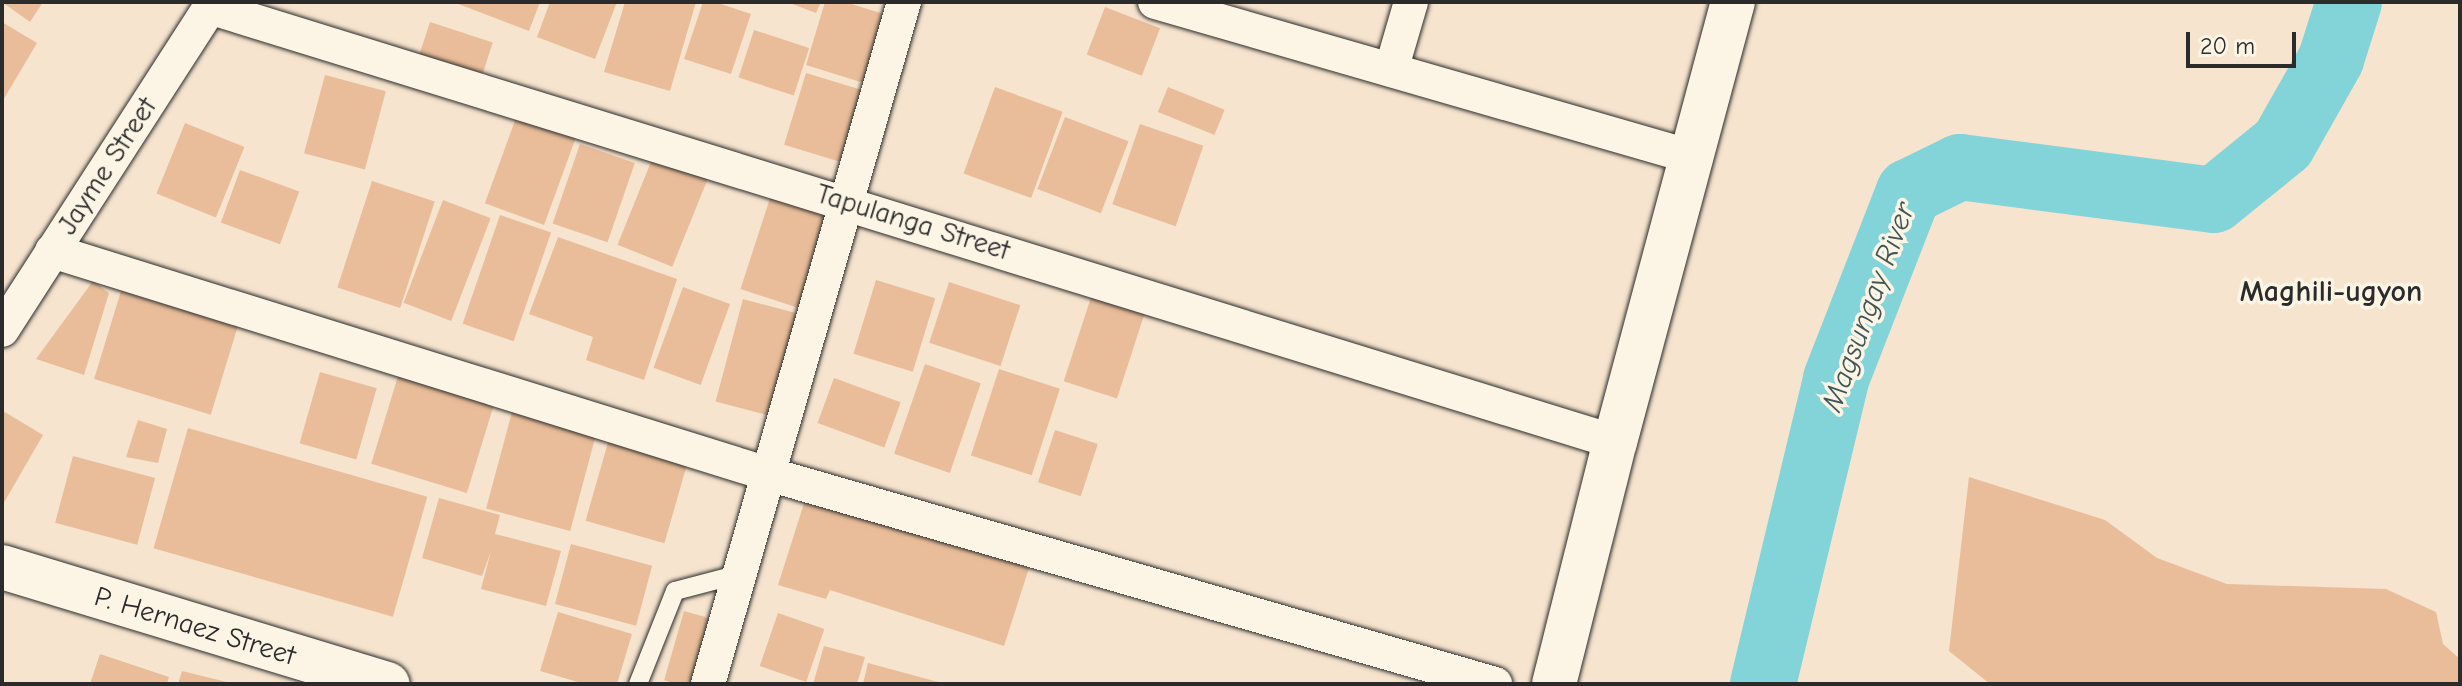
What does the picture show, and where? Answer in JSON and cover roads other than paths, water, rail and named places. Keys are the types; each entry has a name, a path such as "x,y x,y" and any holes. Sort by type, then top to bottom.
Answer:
{"street":[{"path":"708,684 904,2"},
{"path":"1155,2 1392,67 1692,157"},
{"path":"1392,67 1411,2"},
{"path":"1554,684 1615,442 1733,2"},
{"name":"Tapulanga Street","path":"211,5 1615,442"},
{"name":"Jayme Street","path":"2,330 211,5"},
{"path":"52,251 768,474 1495,684"},
{"name":"P. Hernaez Street","path":"2,567 388,684"}],"lane":[{"path":"638,684 675,591 740,574"}],"waterway":[{"name":"Magsungay River","path":"1763,684 1836,379 1909,192 1960,167 2214,200 2283,144 2331,59 2349,2"}],"district":[{"name":"Maghili-ugyon","path":"2331,292"}]}
